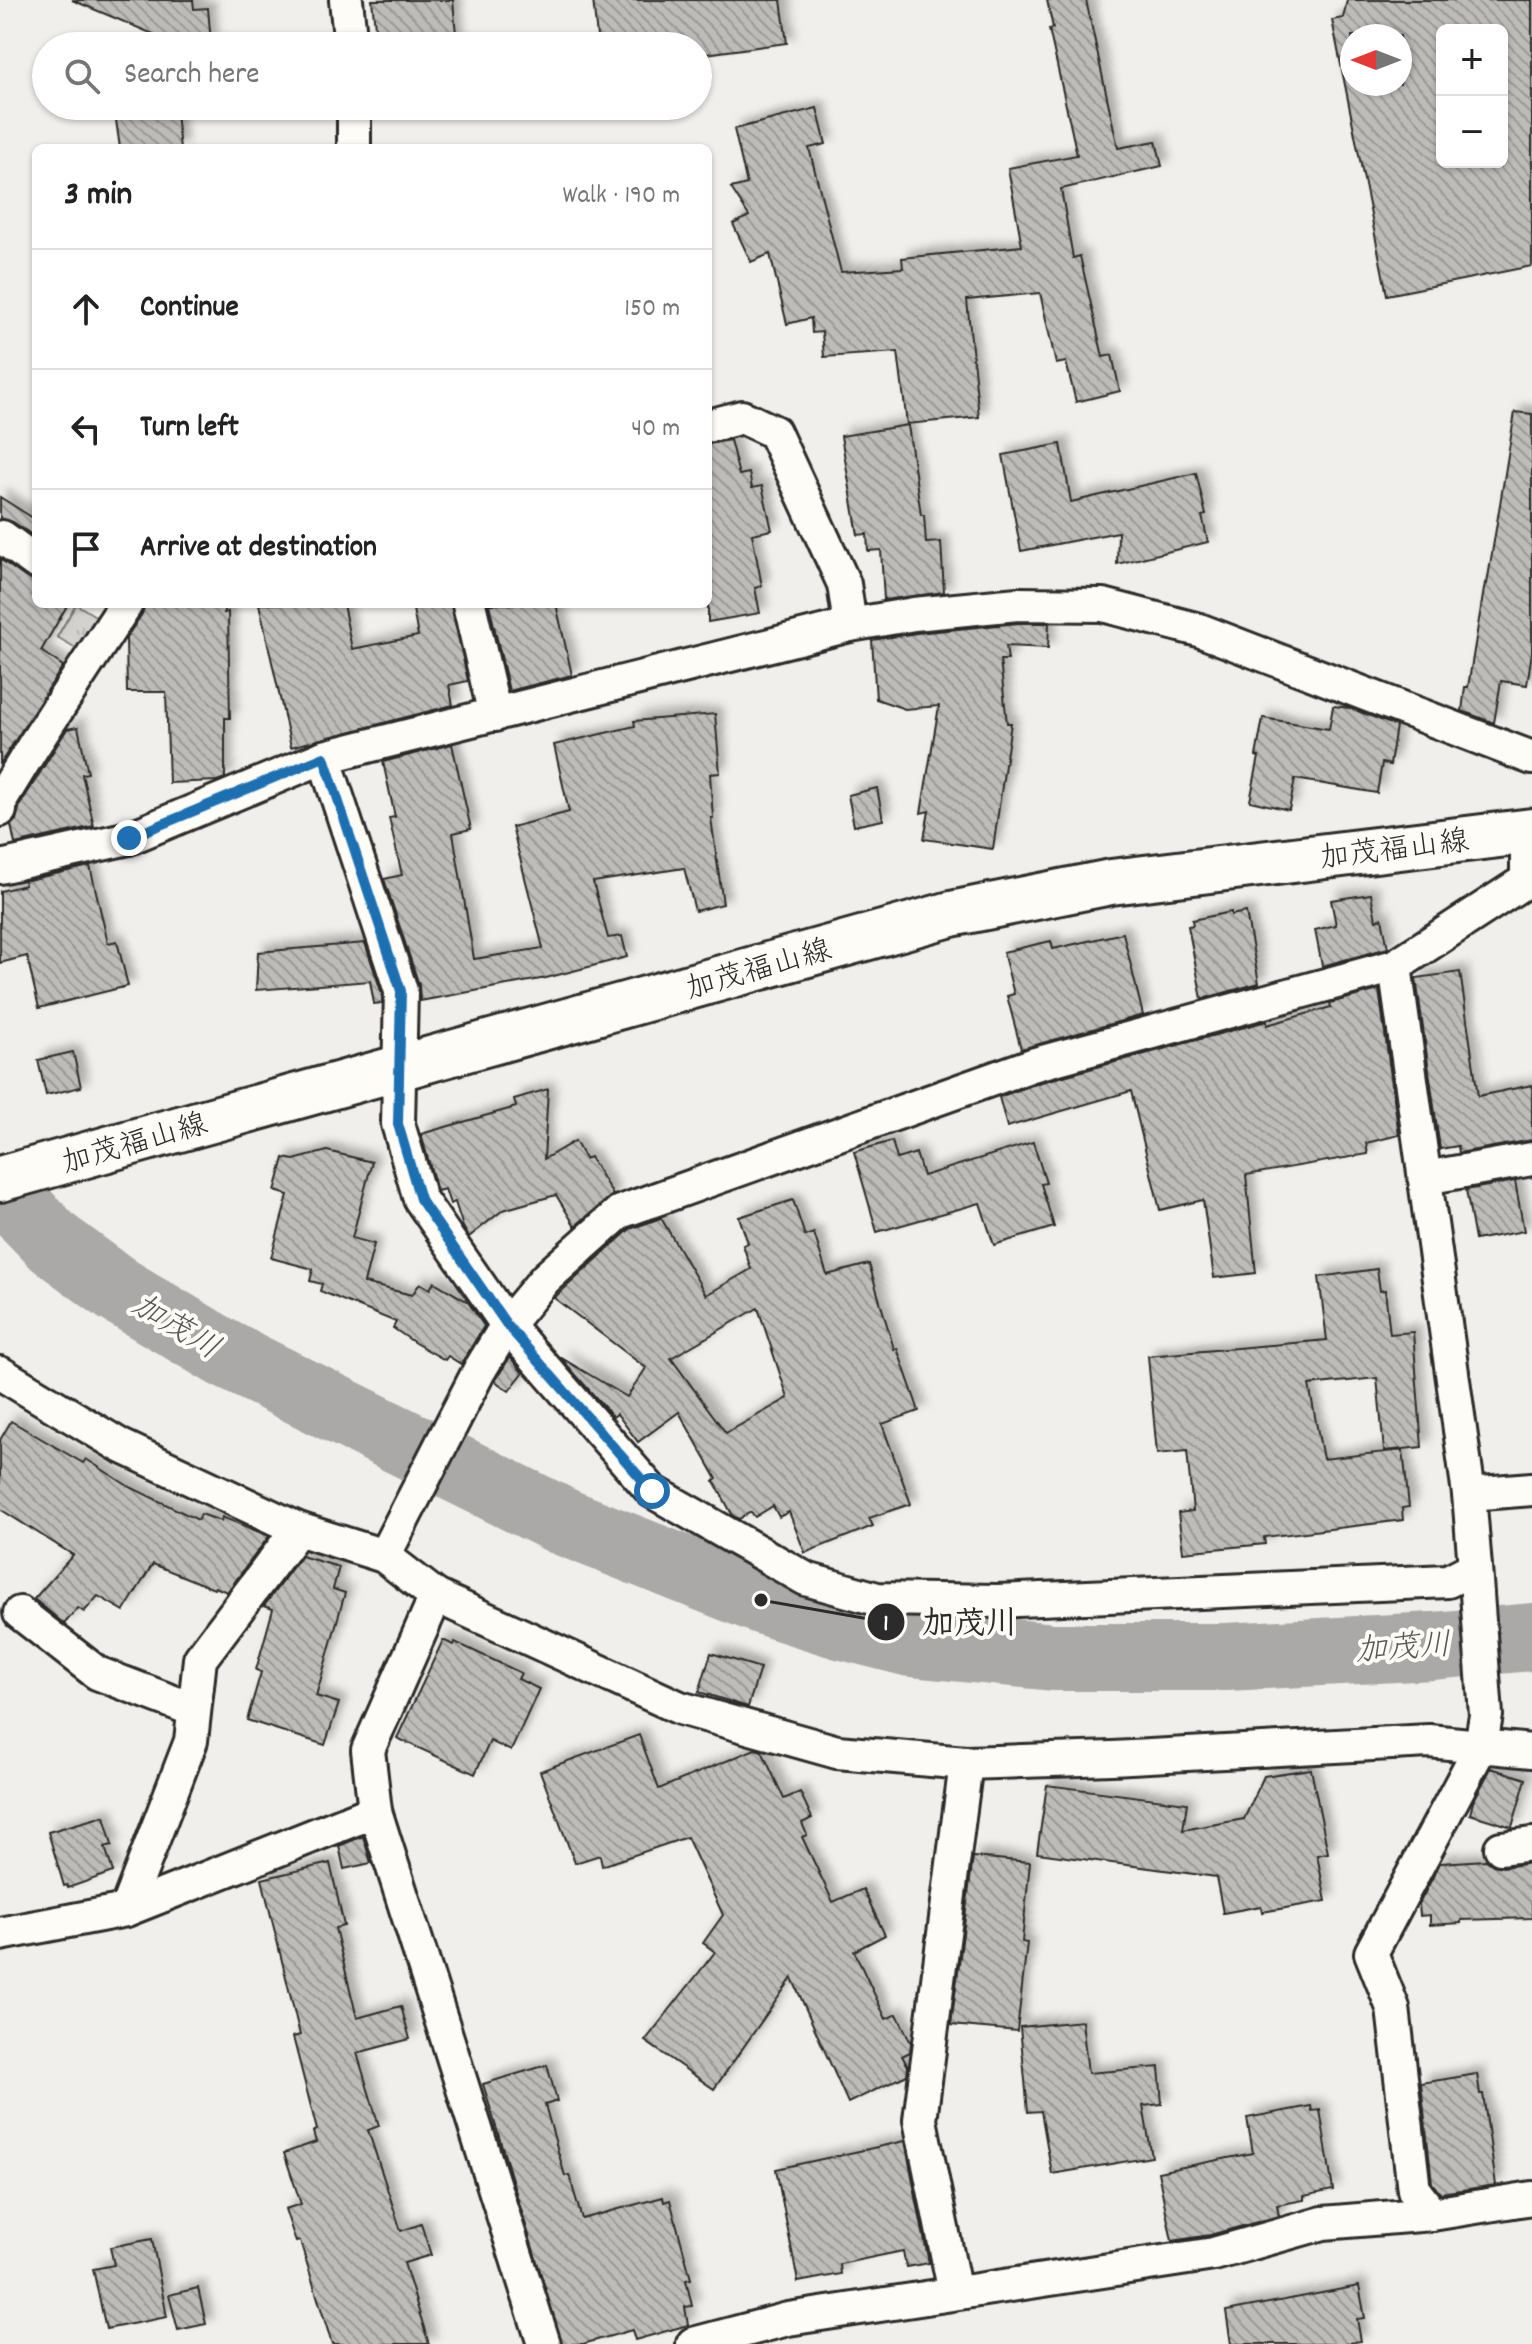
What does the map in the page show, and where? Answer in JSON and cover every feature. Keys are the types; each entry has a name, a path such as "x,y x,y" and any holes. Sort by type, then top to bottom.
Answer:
{"main road":[{"name":"加茂福山線","path":"0,1179 951,914 1111,882 1529,832"}],"street":[{"path":"346,0 349,32"},
{"path":"354,120 354,144"},
{"path":"712,425 742,417 774,432 844,584 850,625"},
{"path":"2,537 32,559"},
{"path":"0,867 129,838 324,757 850,625 914,614 1018,604 1103,605 1199,630 1532,758"},
{"path":"470,608 495,715"},
{"path":"0,810 1,799 112,609"},
{"path":"324,757 401,991 398,1124 420,1199 507,1325 652,1491 806,1579 877,1599 997,1601 1448,1581 1476,1575"},
{"path":"384,1556 479,1371 507,1325 545,1279 620,1212 1032,1065 1395,966 1527,880 1529,832"},
{"path":"1395,966 1469,1494 1484,1731 1371,1953 1393,2008 1414,2190 1432,2214"},
{"path":"1425,1178 1532,1159"},
{"path":"0,1373 121,1446 298,1529 384,1556 436,1596 680,1708 837,1752 966,1763 1429,1741 1484,1731 1532,1751"},
{"path":"1469,1494 1532,1489"},
{"path":"126,1910 191,1741 200,1659 298,1529"},
{"path":"436,1596 368,1750 375,1811 544,2344"},
{"path":"20,1613 97,1673 194,1710"},
{"path":"955,2293 920,2120 966,1763"},
{"path":"0,1934 126,1910 375,1811"},
{"path":"693,2344 788,2319 1214,2254 1323,2223 1432,2214 1532,2198"}],"green space":[{"path":"74,608 82,608 105,622 86,654 57,637"}],"building":[{"path":"72,0 193,0 194,9 208,8 210,32 148,32"},
{"path":"372,0 453,0 456,32 375,32"},
{"path":"593,0 781,0 787,43 712,53 712,32 596,32"},
{"path":"1047,0 1086,0 1118,148 1156,141 1162,166 1061,189 1073,258 1080,256 1103,357 1112,355 1120,391 1076,402 1066,362 1056,364 1040,293 967,300 979,417 907,424 898,352 824,357 822,332 812,333 811,318 787,324 770,254 751,262 733,224 749,216 731,188 747,184 734,129 817,108 826,144 809,148 841,272 903,268 902,258 1022,246 1008,168 1077,155 1049,29 1053,28"},
{"path":"1347,0 1532,0 1532,266 1387,295 1347,96 1412,96 1412,24 1340,24 1340,60 1332,20 1343,18"},
{"path":"116,120 177,120 180,144 119,144"},
{"path":"1515,412 1532,414 1532,652 1527,685 1501,681 1494,723 1462,711 1487,584"},
{"path":"908,425 926,543 941,542 944,592 884,600 881,550 868,551 867,534 858,535 841,436"},
{"path":"730,440 739,475 749,473 752,488 762,486 772,530 752,534 762,586 755,588 760,613 708,622 708,608 712,608 712,443"},
{"path":"1061,444 1071,502 1196,473 1206,515 1202,516 1208,542 1117,564 1118,532 1021,551 1003,455"},
{"path":"0,497 32,517 32,535 13,522 0,519"},
{"path":"0,559 32,580 32,608 66,608 41,651 63,666 0,764"},
{"path":"144,608 224,608 224,613 228,612 230,718 225,718 225,778 169,783 166,692 127,692 126,638"},
{"path":"260,608 344,608 352,649 418,636 413,608 452,608 468,681 449,685 453,705 291,747"},
{"path":"490,608 557,608 572,675 509,691"},
{"path":"1019,623 1049,623 1048,648 1006,646 1008,660 1000,660 1007,723 1011,723 993,849 924,839 929,811 921,813 939,706 905,709 876,699 872,640"},
{"path":"1333,706 1350,708 1396,726 1390,765 1382,763 1377,793 1295,779 1289,810 1250,801 1263,718 1329,729"},
{"path":"715,714 720,773 710,774 711,818 723,904 695,911 684,868 593,882 608,938 622,936 627,957 546,978 420,1001 419,985 384,879 402,875 389,818 395,817 383,762 452,744 471,829 453,833 474,959 543,948 512,827 569,812 554,745 635,726 634,721"},
{"path":"78,727 88,773 82,774 94,826 15,844 11,825 16,820 20,805 67,729"},
{"path":"877,788 883,820 854,826 848,795"},
{"path":"90,866 108,943 117,941 128,986 39,1008 27,956 0,963 0,891 25,885 24,881"},
{"path":"1371,894 1376,920 1382,918 1388,948 1322,966 1315,930 1336,925 1331,900"},
{"path":"1231,912 1231,915 1246,912 1259,983 1202,999 1188,926 1193,925 1192,920"},
{"path":"1123,933 1143,1015 1021,1049 1007,996 1014,994 1003,952 1051,941 1053,949"},
{"path":"365,943 382,994 382,1003 374,1004 370,981 256,990 258,952"},
{"path":"1460,972 1478,1096 1532,1085 1532,1140 1459,1153 1458,1146 1440,1149 1416,978"},
{"path":"1379,990 1399,1135 1366,1143 1368,1154 1246,1175 1256,1273 1214,1278 1203,1200 1160,1210 1131,1091 1007,1127 999,1097 1038,1083 1267,1021 1267,1025 1331,1007 1330,1003"},
{"path":"73,1052 81,1087 46,1095 38,1060"},
{"path":"548,1089 544,1159 575,1141 585,1159 590,1157 613,1195 575,1226 556,1195 503,1210 469,1237 455,1202 450,1204 445,1189 437,1191 421,1134 516,1107 514,1099"},
{"path":"892,1141 897,1159 916,1153 923,1176 1033,1142 1046,1183 1041,1184 1054,1227 994,1245 980,1203 877,1232 854,1152"},
{"path":"327,1151 372,1162 352,1238 374,1244 364,1283 412,1295 420,1283 430,1289 434,1282 468,1302 484,1326 461,1364 448,1356 445,1360 415,1343 393,1328 396,1322 320,1291 322,1284 310,1281 313,1269 271,1258 288,1195 275,1191 284,1158 294,1160"},
{"path":"1515,1181 1524,1231 1475,1240 1466,1190"},
{"path":"793,1200 805,1236 814,1233 827,1275 869,1264 894,1349 897,1348 919,1411 882,1424 911,1504 869,1518 873,1526 805,1553 789,1512 779,1517 773,1506 755,1517 751,1512 739,1519 733,1516 714,1481 717,1479 679,1412 638,1442 617,1414 613,1417 560,1357 627,1397 646,1368 554,1298 630,1229 661,1218 706,1295 751,1269 743,1245 748,1243 739,1217","holes":["758,1308 788,1398 726,1433 671,1358"]},
{"path":"1377,1269 1380,1291 1385,1290 1390,1334 1413,1332 1422,1447 1384,1451 1377,1378 1309,1385 1323,1459 1403,1450 1409,1507 1402,1508 1403,1520 1264,1537 1265,1544 1183,1552 1178,1513 1193,1511 1187,1451 1157,1454 1148,1356 1327,1340 1319,1277"},
{"path":"510,1357 523,1373 509,1391 495,1381"},
{"path":"11,1421 83,1463 86,1459 128,1486 198,1520 201,1514 221,1521 222,1517 269,1536 227,1592 153,1564 124,1611 98,1596 84,1612 78,1608 64,1624 34,1599 73,1555 0,1509 0,1440"},
{"path":"301,1556 339,1567 333,1589 345,1593 316,1696 339,1703 325,1745 247,1720 261,1672 256,1670 273,1609 264,1606"},
{"path":"443,1640 453,1645 455,1642 521,1673 518,1679 539,1689 511,1751 490,1741 475,1774 397,1738"},
{"path":"711,1653 760,1668 748,1707 699,1692"},
{"path":"639,1735 659,1789 755,1749 762,1751 784,1799 800,1792 812,1818 802,1823 807,1835 802,1837 833,1902 863,1889 885,1935 854,1951 886,2019 897,2014 911,2043 910,2052 902,2056 908,2066 907,2075 848,2103 792,1978 714,2089 645,2041 715,1952 703,1943 723,1915 687,1837 602,1866 600,1855 575,1863 540,1771"},
{"path":"1491,1768 1526,1779 1512,1827 1470,1814"},
{"path":"1311,1769 1328,1853 1317,1855 1326,1901 1262,1912 1261,1906 1223,1913 1216,1877 1037,1853 1047,1785 1187,1803 1183,1830 1244,1819 1264,1776"},
{"path":"104,1816 112,1845 105,1847 113,1872 68,1888 64,1886 48,1832"},
{"path":"363,1836 371,1863 344,1869 339,1846"},
{"path":"973,1857 1030,1862 1022,1942 1027,1943 1017,2031 951,2025"},
{"path":"1486,1860 1503,1867 1532,1863 1532,1918 1461,1920 1461,1923 1430,1925 1430,1915 1420,1916 1419,1904 1440,1863"},
{"path":"330,1863 344,1926 335,1928 357,2018 401,2006 410,2039 357,2053 379,2126 368,2130 401,2231 421,2224 431,2255 404,2263 429,2344 332,2344 300,2241 296,2242 285,2209 301,2204 284,2153 316,2142 313,2132 317,2130 293,2037 300,2035 262,1879"},
{"path":"1082,2021 1088,2073 1159,2067 1162,2104 1143,2106 1152,2157 1052,2174 1041,2111 1028,2112 1020,2027"},
{"path":"547,2065 557,2101 545,2105 565,2176 569,2175 582,2219 663,2197 664,2202 670,2200 691,2279 686,2280 692,2306 685,2307 688,2325 635,2340 632,2330 583,2344 562,2344 483,2084"},
{"path":"1477,2074 1480,2094 1483,2094 1496,2185 1440,2193 1432,2183 1421,2083"},
{"path":"1311,2106 1312,2111 1320,2110 1333,2190 1277,2205 1279,2216 1210,2235 1172,2241 1158,2172 1253,2153 1247,2118"},
{"path":"905,2141 929,2263 906,2267 903,2251 840,2264 841,2274 798,2282 776,2169"},
{"path":"152,2239 167,2317 106,2329 93,2269 114,2265 110,2247"},
{"path":"1359,2286 1365,2318 1357,2319 1361,2341 1344,2344 1231,2344 1226,2311"},
{"path":"198,2288 206,2324 178,2330 169,2295"}],"waterway":[{"name":"加茂川","path":"0,1187 54,1243 118,1290 225,1354 564,1522 761,1600 840,1625 911,1643 1054,1657 1226,1657 1433,1646 1532,1637"}],"place":[{"name":"加茂川","path":"761,1600"}],"route":[{"path":"129,838 324,757 401,991 398,1124 420,1199 507,1325 652,1491"}]}
